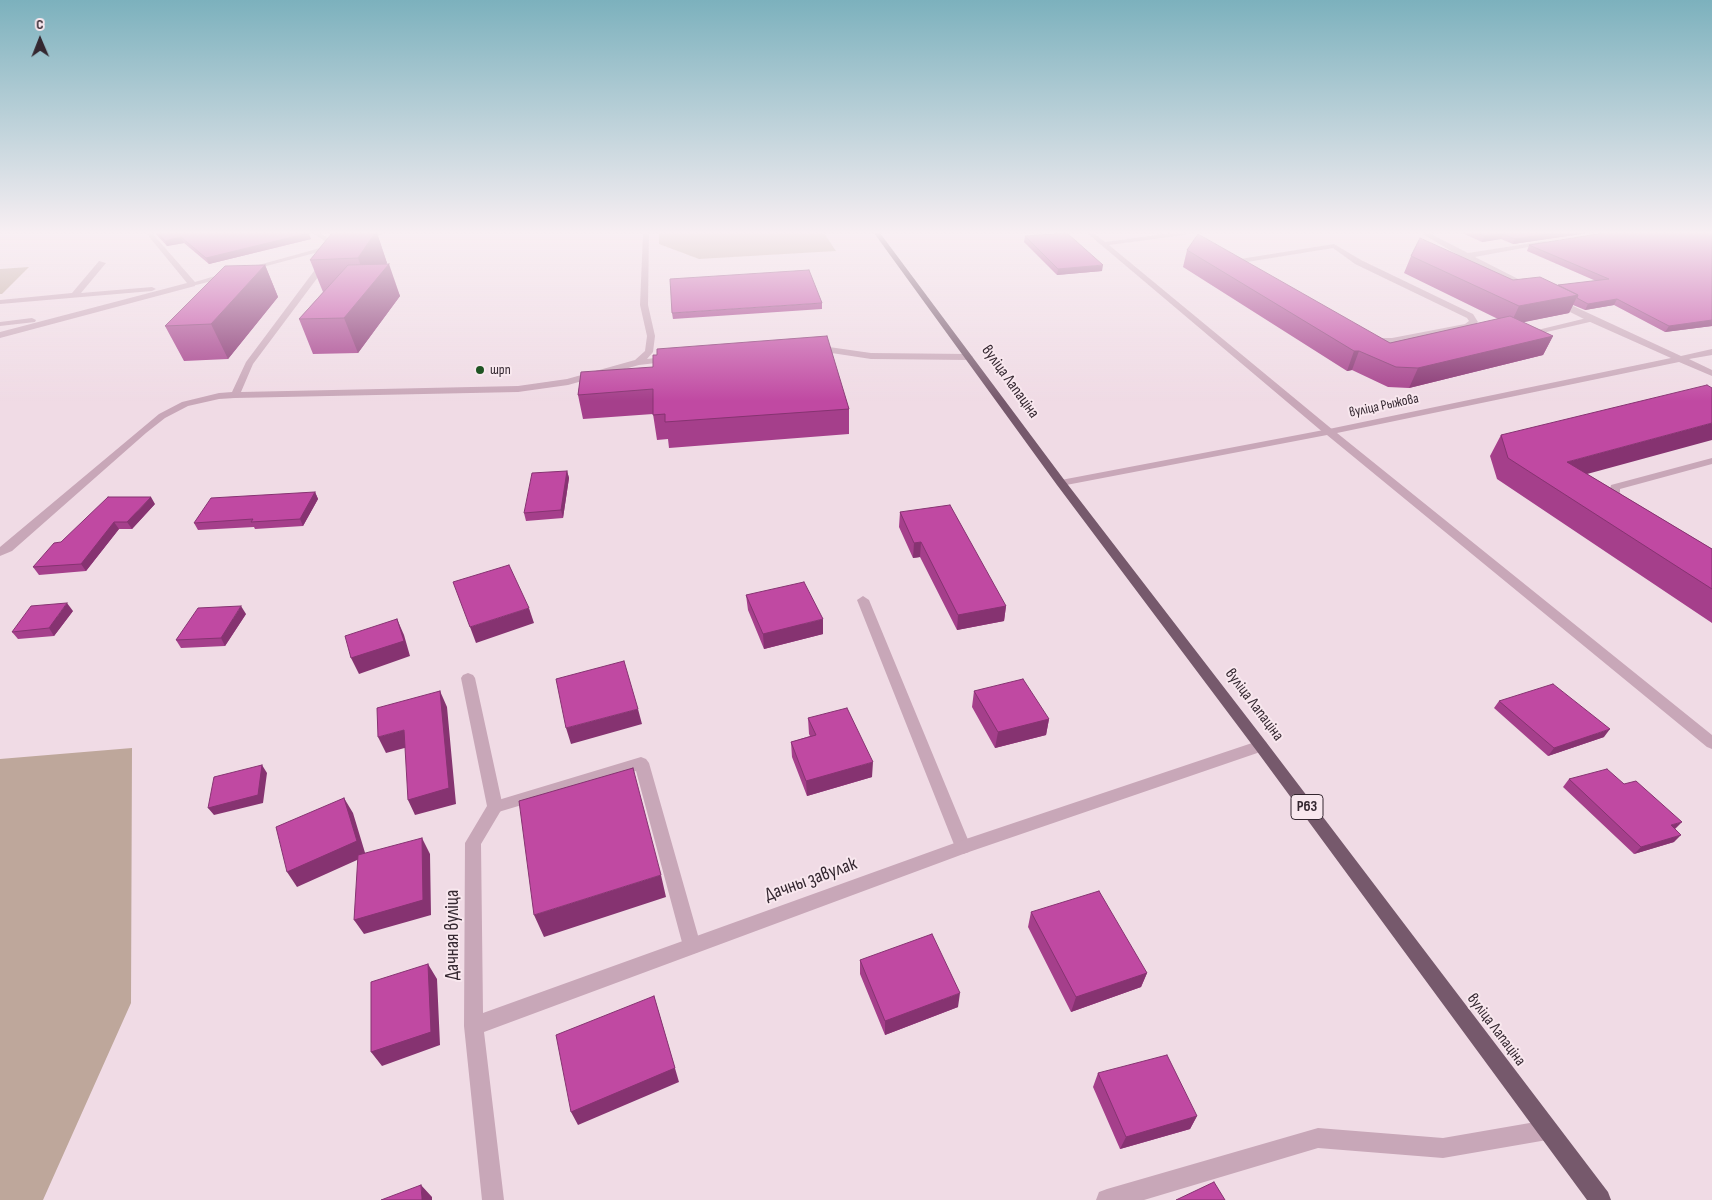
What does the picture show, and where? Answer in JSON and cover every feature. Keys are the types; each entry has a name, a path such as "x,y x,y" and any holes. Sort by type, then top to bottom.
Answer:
{"main road":[{"name":"вуліца Лапаціна","path":"919,289 1061,483 1261,746 1600,1200"}],"street":[{"path":"74,296 80,289"},
{"path":"0,302 147,289"},
{"path":"0,334 173,289"},
{"path":"235,396 249,364 305,289"},
{"path":"638,362 650,352 651,336 644,305 644,289"},
{"path":"1157,289 1329,432 1712,742"},
{"path":"1287,289 1364,335 1378,340 1392,341 1468,326 1474,322 1470,316 1414,289"},
{"path":"1531,289 1541,294"},
{"path":"1550,298 1591,320 1712,374"},
{"path":"0,324 36,319 52,322"},
{"path":"1517,336 1591,320"},
{"path":"810,349 819,348 871,356 969,357"},
{"name":"вуліца Рыжова","path":"1061,483 1329,432 1712,352"},
{"path":"0,552 8,548 142,431 162,416 185,404 219,396 518,389 568,382 638,362 683,358"},
{"path":"1638,510 1614,494 1616,487 1712,461"},
{"path":"863,600 963,847"},
{"path":"468,678 495,806 641,763 692,946"},
{"name":"Дачны завулак","path":"474,1026 963,847 1261,746"},
{"name":"Дачная вуліца","path":"493,1200 474,1026 473,843 495,806"},
{"path":"1107,1200 1318,1138 1444,1148 1547,1130"}],"shaded area":[{"path":"0,289 7,289 2,294 0,294"},
{"path":"132,748 131,1003 43,1200 0,1200 0,759"}],"building":[{"path":"202,289 243,289 211,324 165,326"},
{"path":"326,289 368,289 344,318 299,319"},
{"path":"671,289 816,289 822,303 672,313"},
{"path":"1251,289 1295,289 1390,343 1510,316 1553,336 1418,368 1396,367 1359,351 1354,351"},
{"path":"1482,289 1565,289 1578,295 1519,306"},
{"path":"1566,289 1712,289 1712,320 1669,326 1617,299 1588,304 1577,298 1578,295"},
{"path":"827,336 849,409 665,422 665,414 653,415 653,389 578,395 581,372 653,367 653,355 657,355 657,349"},
{"path":"1707,385 1712,388 1712,423 1567,462 1712,549 1712,589 1508,458 1501,435"},
{"path":"567,471 561,510 524,513 532,473"},
{"path":"315,492 300,519 251,522 253,519 194,523 211,498"},
{"path":"108,497 151,497 127,522 114,522 81,564 33,567 54,543 61,542"},
{"path":"950,505 1006,606 958,615 921,542 914,543 900,512"},
{"path":"509,565 529,608 470,627 453,582"},
{"path":"804,582 823,619 763,634 746,595"},
{"path":"67,603 49,628 12,632 31,606"},
{"path":"241,606 221,638 176,640 198,608"},
{"path":"397,619 404,641 351,658 345,636"},
{"path":"624,661 638,709 566,728 556,679"},
{"path":"1023,679 1049,719 998,732 974,691"},
{"path":"1553,684 1610,729 1554,748 1499,701"},
{"path":"440,691 449,788 408,800 404,730 378,737 377,708"},
{"path":"847,708 873,762 806,781 791,742 816,735 808,718"},
{"path":"262,765 258,795 208,808 214,777"},
{"path":"633,768 661,875 534,915 519,801"},
{"path":"1607,769 1624,784 1636,781 1682,822 1671,825 1681,835 1641,847 1569,779"},
{"path":"344,798 357,841 287,872 276,827"},
{"path":"422,838 423,900 354,920 358,855"},
{"path":"1099,891 1147,973 1076,997 1031,912"},
{"path":"932,934 960,993 885,1021 860,960"},
{"path":"428,964 431,1032 371,1052 371,982"},
{"path":"654,996 675,1068 571,1112 556,1035"},
{"path":"1167,1055 1197,1116 1126,1137 1098,1073"},
{"path":"1214,1182 1225,1200 1176,1200"},
{"path":"421,1185 422,1200 381,1200"}],"place":[{"name":"шрп","path":"480,370"}]}
